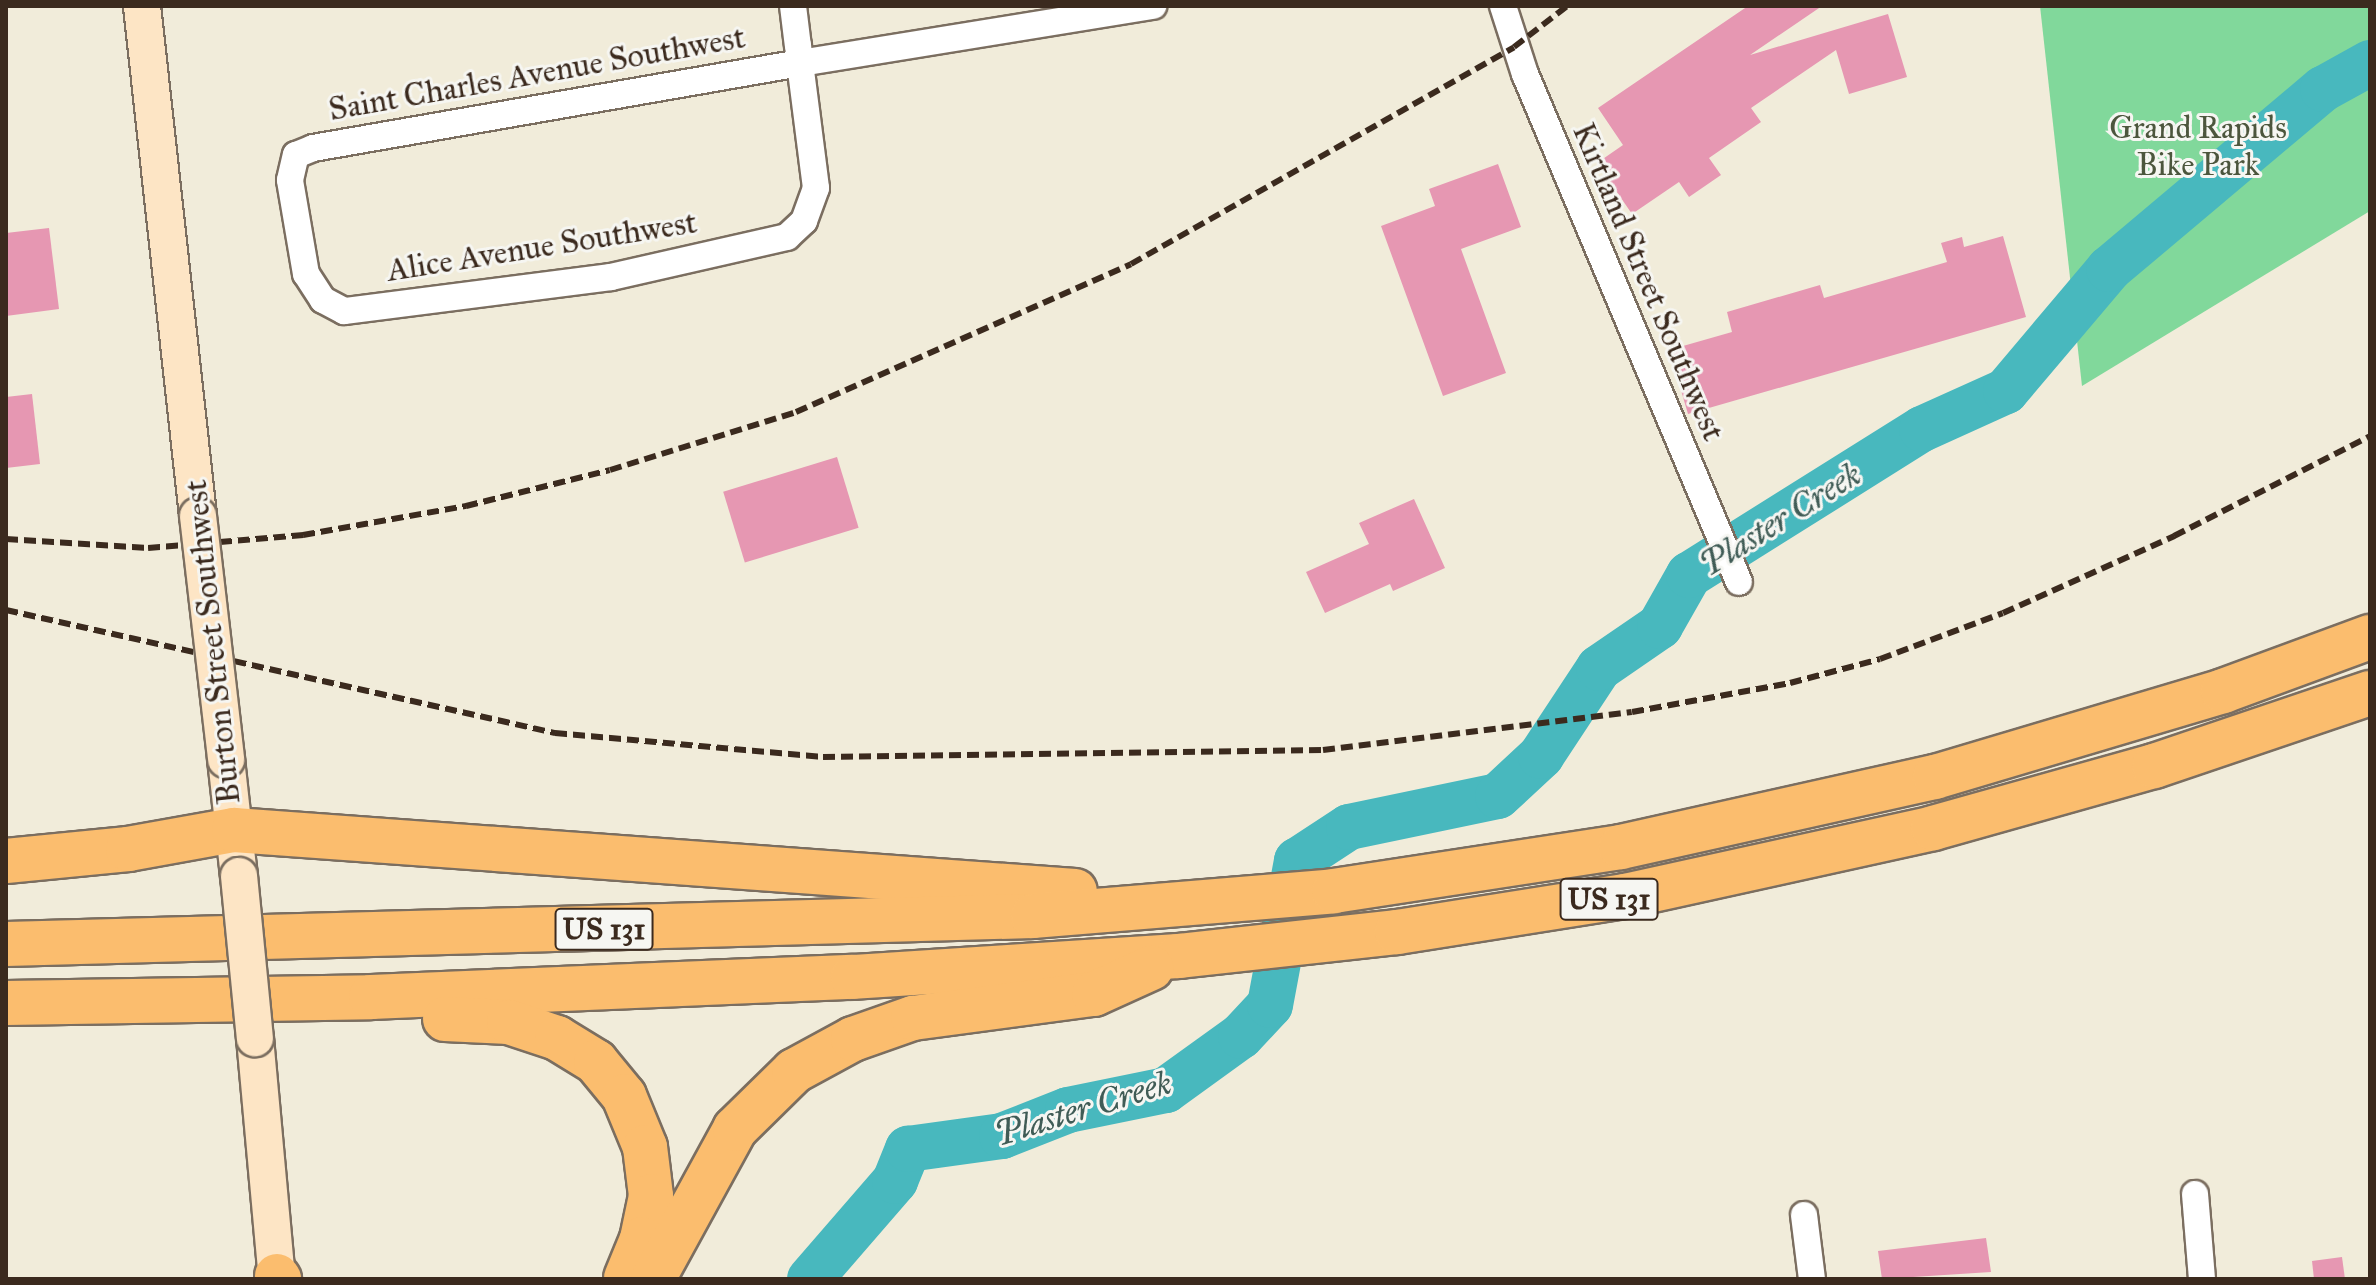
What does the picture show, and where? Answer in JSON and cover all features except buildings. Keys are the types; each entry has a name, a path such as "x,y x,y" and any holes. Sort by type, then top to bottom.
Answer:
{"highway":[{"name":"US 131","path":"6,944 864,922 1207,905 1440,877 1621,847 2022,753 2223,691 2370,637"},
{"name":"US 131","path":"6,1003 371,997 853,977 1179,956 1366,936 1572,906 1842,850 2033,802 2277,727 2370,693"},
{"path":"6,861 128,849 234,830 696,860 1207,905"},
{"path":"653,1279 735,1129 774,1087 820,1055 913,1018 1094,994 1179,956"},
{"path":"371,997 424,1018 484,1019 536,1030 596,1062 635,1119 650,1173 647,1220 625,1279"}],"main road":[{"name":"Burton Street Southwest","path":"142,6 239,876 277,1278"}],"street":[{"path":"793,6 800,63"},
{"name":"Saint Charles Avenue Southwest","path":"297,232 290,180 296,155 313,148 800,63 1153,6"},
{"name":"Kirtland Street Southwest","path":"1503,6 1519,60 1739,582"},
{"name":"Alice Avenue Southwest","path":"297,232 306,274 323,300 344,311 611,277 787,237 804,221 816,188 800,63"},
{"path":"2195,1194 2202,1279"},
{"path":"1804,1215 1812,1279"}],"green space":[{"name":"Grand Rapids Bike Park","path":"2040,6 2370,6 2370,211 2082,386"}],"waterway":[{"name":"Plaster Creek","path":"810,1279 895,1181 908,1149 1002,1136 1068,1110 1166,1090 1241,1036 1270,1005 1297,861 1349,827 1498,796 1541,756 1599,668 1660,626 1689,575 1922,429 2006,391 2109,269 2323,89 2370,63"}],"railway":[{"path":"6,539 148,548 303,535 466,506 610,470 796,412 1131,264 1514,47 1567,6"},
{"path":"6,610 555,733 823,757 1323,750 1632,712 1790,683 1880,659 2003,613 2174,536 2370,436"}]}
